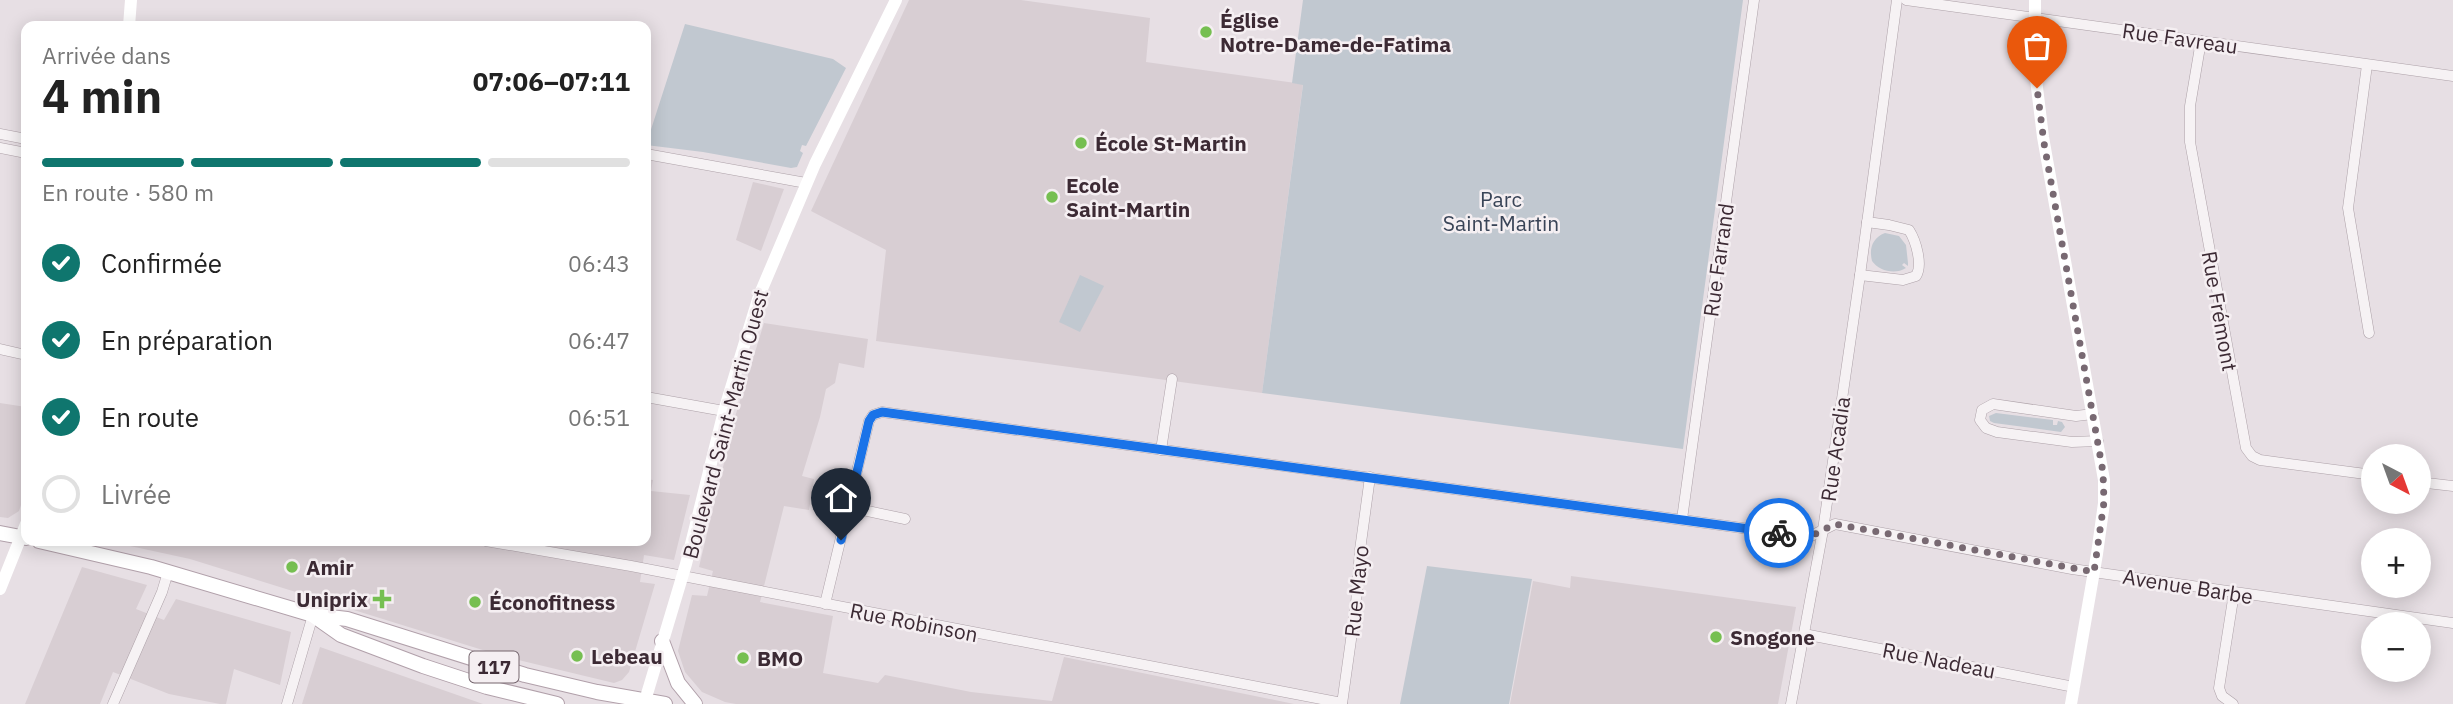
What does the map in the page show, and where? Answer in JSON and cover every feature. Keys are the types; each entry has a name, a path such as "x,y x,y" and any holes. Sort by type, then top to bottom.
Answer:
{"main road":[{"path":"0,533 21,533"},
{"name":"117","path":"60,546 168,572 313,615 347,619 525,675 665,704"},
{"name":"117","path":"313,615 341,635 423,666 486,687 557,704"},
{"path":"662,641 678,682 695,704"}],"street":[{"path":"129,21 131,0"},
{"name":"Boulevard Saint-Martin Ouest","path":"645,702 682,577 724,411 760,292 806,183 896,0"},
{"name":"Rue Farrand","path":"1682,519 1754,0"},
{"name":"Rue Acadia","path":"1791,704 1823,530 1897,0"},
{"name":"Rue Favreau","path":"1906,0 2453,76"},
{"path":"2035,0 2035,71 2044,143 2094,414 2104,487 2094,572 2071,704"},
{"name":"Rue Frémont","path":"2201,41 2190,106 2190,142 2246,448 2252,456 2260,460 2361,473"},
{"path":"2367,65 2348,208 2369,333"},
{"path":"0,134 21,138"},
{"path":"0,148 21,152"},
{"path":"651,155 806,183"},
{"path":"1860,275 1903,280 1916,276 1920,268 1909,230 1867,222"},
{"path":"0,349 21,354"},
{"path":"1161,450 1171,379"},
{"path":"651,398 724,411"},
{"path":"2094,414 2076,415 1993,404 1982,410 1980,420 1986,428 1997,432 2073,442 2098,441"},
{"name":"Avenue Barbe","path":"825,604 869,421 879,412 1809,537 1835,524 2094,572 2453,623"},
{"name":"Rue Mayo","path":"1342,704 1370,477"},
{"path":"2431,483 2453,486"},
{"path":"849,507 905,519"},
{"path":"0,589 21,542"},
{"name":"Rue Robinson","path":"514,546 1342,704"},
{"path":"113,704 162,592 168,572"},
{"path":"2233,704 2222,696 2219,688 2234,593"},
{"path":"287,704 313,615"},
{"name":"Rue Nadeau","path":"1804,634 2074,687"}],"shaded area":[{"name":"Ecole Saint-Martin","path":"909,0 1021,0 1150,18 1146,62 1303,84 1262,393 876,341 886,250 811,211"},
{"path":"753,182 784,189 761,251 736,240"},
{"path":"764,323 868,339 864,368 839,363 835,383 826,389 802,476 814,479 809,510 784,506 760,602 833,616 823,673 878,683 885,675 971,692 1052,701 1064,657 1294,704 736,704 702,692 685,672 678,651 692,595 707,596 713,571 699,567 735,417"},
{"path":"0,403 21,406 21,505 19,511 8,518 0,517"},
{"path":"651,491 690,495 674,560 644,555 640,582 655,584 629,672 622,680 614,683 502,656 190,559 130,546 651,546"},
{"path":"82,567 147,585 136,609 164,620 176,599 291,632 280,685 234,669 226,704 220,704 169,694 113,672 100,704 25,704"},
{"path":"1571,576 1796,607 1778,704 1510,704 1533,581 1570,588"},
{"path":"320,647 483,704 302,704"}],"green space":[{"name":"Parc Saint-Martin","path":"1303,0 1743,0 1683,449 1262,393 1303,85 1292,83"},
{"path":"685,24 833,59 846,68 806,146 802,145 800,151 803,153 797,167 651,146 651,129"},
{"path":"1885,233 1899,236 1906,245 1908,266 1904,263 1902,265 1906,268 1888,271 1872,261 1872,244"},
{"path":"1080,275 1104,286 1080,332 1059,322"},
{"path":"1996,413 2053,420 2053,425 2057,425 2058,421 2065,427 2061,432 1994,423 1989,416"},
{"path":"1427,566 1532,579 1509,704 1400,704"}],"way so far":[{"path":"1779,533 1809,537 1835,524 2094,572 2104,502 2103,472 2044,143 2037,88"}],"place":[{"name":"Église Notre-Dame-de-Fatima","path":"1206,32"},
{"name":"École St-Martin","path":"1081,143"},
{"name":"Ecole Saint-Martin","path":"1052,197"},
{"name":"Amir","path":"292,567"},
{"name":"Uniprix","path":"382,599"},
{"name":"Éconofitness","path":"475,602"},
{"name":"Snogone","path":"1716,637"},
{"name":"Lebeau","path":"577,656"},
{"name":"BMO","path":"743,658"}],"route":[{"path":"841,540 869,421 879,412 1779,533"}]}
